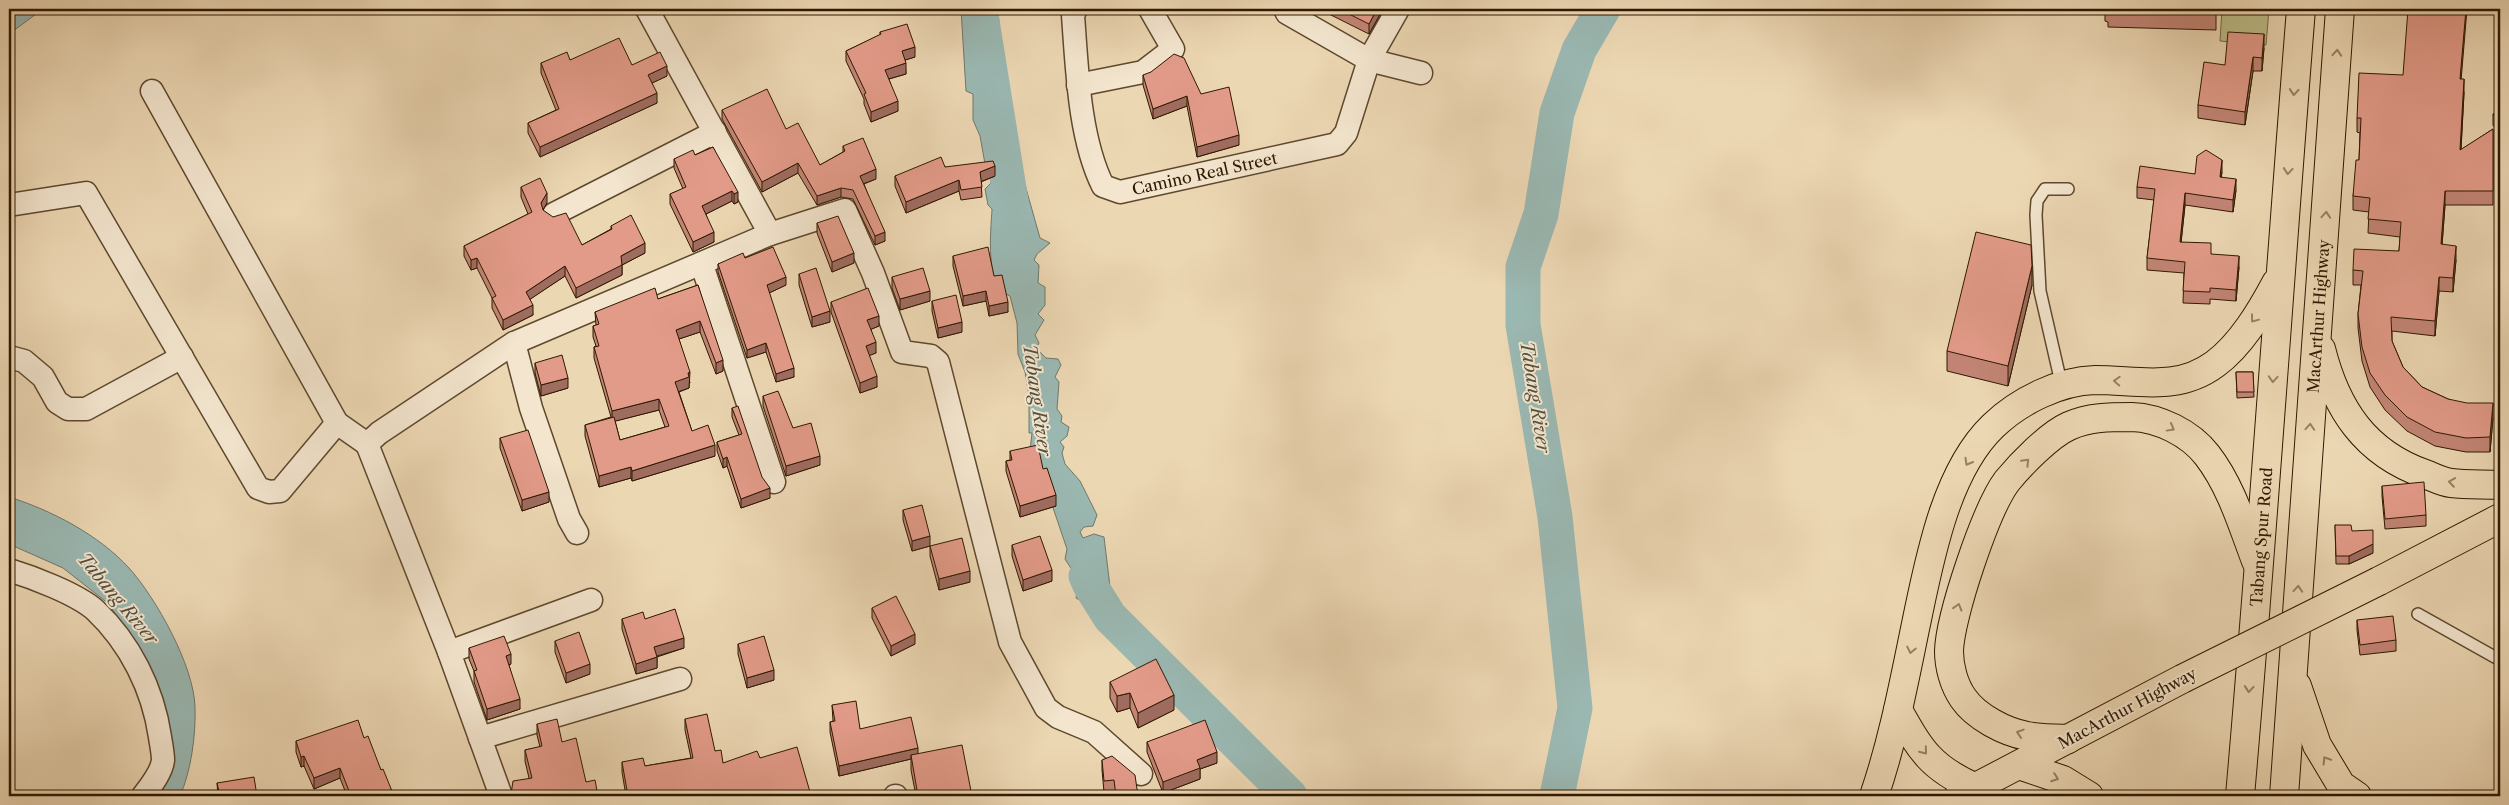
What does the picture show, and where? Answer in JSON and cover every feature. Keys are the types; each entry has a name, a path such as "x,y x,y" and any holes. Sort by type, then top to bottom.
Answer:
{"highway":[{"path":"1874,796 1898,710 1935,534 1957,481 1974,451 1992,427 2016,408 2044,392 2062,387 2094,380 2166,384 2190,378 2215,365 2230,350 2262,308 2280,278 2301,9"},
{"name":"MacArthur Highway","path":"2292,672 2340,9"},
{"name":"Tabang Spur Road","path":"2240,796 2260,570 2280,278"},
{"path":"2317,334 2326,372 2340,400 2357,430 2383,455 2413,470 2449,483 2500,485"},
{"path":"2068,739 2027,736 2002,728 1978,713 1964,699 1956,686 1951,672 1949,653 1950,635 1956,610 1996,499 2007,481 2046,441 2068,426 2101,416 2138,418 2164,424 2188,437 2206,454 2225,482 2260,570"},
{"name":"MacArthur Highway","path":"1967,792 2182,679 2379,581 2500,518"},
{"path":"2284,796 2292,672"},
{"path":"2292,672 2317,744 2341,785 2357,796"},
{"path":"1898,710 1924,753 1967,792"},
{"path":"2019,765 2063,780 2089,796"}],"street":[{"path":"647,9 770,234"},
{"name":"Camino Real Street","path":"1076,9 1073,15 1078,85 1094,168 1103,186 1120,192 1337,144 1346,133 1369,60 1398,9"},
{"path":"1078,85 1143,72 1173,49 1150,9"},
{"path":"1285,9 1287,13 1369,60 1421,73"},
{"path":"152,91 337,424 367,444 450,652 501,796"},
{"path":"554,214 715,132"},
{"path":"9,205 86,193 258,488 269,492 280,491 337,424"},
{"path":"367,444 379,433 514,343 702,265 770,234 845,210 873,273 902,352 931,356 938,362 1010,642 1046,708 1058,717 1094,732 1141,774"},
{"path":"702,265 774,482"},
{"path":"514,343 536,424 569,519 577,534"},
{"path":"9,357 24,361 42,378 57,402 68,409 86,409 182,358"},
{"path":"9,570 39,580 93,609 123,641 142,675 158,724 163,761 152,785 143,796"},
{"path":"450,652 591,600"},
{"path":"480,738 680,679"}],"lane":[{"path":"2062,387 2040,291 2036,215 2037,201 2045,189 2068,190"},
{"path":"2418,614 2500,660"}],"green space":[{"path":"2222,9 2269,9 2266,45 2220,41"}],"water":[{"path":"9,9 43,9 9,34"},
{"path":"961,9 998,9 1002,68 1012,140 1007,148 1003,148 1002,152 1008,158 1018,160 1040,238 1050,243 1037,254 1034,260 1039,265 1038,283 1045,287 1045,305 1038,314 1044,320 1035,335 1039,343 1036,348 1046,358 1058,359 1061,365 1055,377 1059,382 1057,409 1062,416 1061,422 1069,427 1067,436 1060,442 1064,447 1062,453 1065,464 1080,481 1097,515 1093,526 1084,527 1080,532 1083,538 1094,534 1104,537 1111,595 1110,617 1076,598 1079,581 1065,559 1067,549 1048,493 1030,451 1032,433 1029,433 1029,395 1025,372 1018,354 1017,323 1010,296 1002,291 996,282 993,270 990,244 992,209 988,205 985,189 991,183 990,177 987,175 980,136 973,120 973,94 966,91"},
{"path":"9,497 58,516 104,545 140,581 172,633 188,672 195,707 192,753 180,796 150,796 164,726 153,673 109,604 63,568 9,544"}],"building":[{"path":"1339,9 1377,9 1369,24"},
{"path":"2108,9 2216,9 2216,11"},
{"path":"2408,9 2466,9 2460,79 2464,79 2460,150 2493,129 2493,191 2445,191 2441,244 2456,246 2453,278 2439,277 2435,321 2391,317 2392,341 2403,367 2422,387 2448,399 2467,403 2493,403 2490,437 2466,438 2435,432 2407,417 2385,395 2370,373 2362,347 2358,314 2363,271 2353,270 2354,249 2399,251 2401,222 2368,219 2370,198 2353,196 2356,160 2359,160 2361,118 2357,118 2359,73 2403,75"},
{"path":"907,24 915,47 902,51 906,63 885,70 898,101 871,112 864,94 866,93 846,51 881,34 880,32"},
{"path":"2228,32 2264,34 2262,58 2253,57 2245,112 2198,105 2204,62 2225,65"},
{"path":"619,38 632,65 660,52 667,66 648,75 657,93 540,147 528,123 559,109 541,63 567,52 570,60"},
{"path":"1174,54 1184,58 1201,94 1229,87 1239,135 1197,147 1187,96 1153,109 1143,75 1151,72"},
{"path":"767,89 786,129 798,123 820,165 845,151 843,146 863,138 876,169 860,176 885,232 875,236 853,190 841,188 817,196 798,163 762,182 722,110"},
{"path":"2500,110 2500,126 2493,114"},
{"path":"713,147 738,192 734,194 732,191 702,206 714,232 693,242 670,194 686,187 674,159 693,150 695,155"},
{"path":"2206,150 2222,160 2220,177 2236,179 2233,200 2185,193 2180,242 2211,243 2211,254 2239,256 2236,290 2210,288 2210,292 2183,291 2185,262 2147,258 2155,189 2137,187 2140,166 2195,174 2197,156"},
{"path":"941,157 945,167 993,161 995,166 980,172 982,187 961,190 959,180 906,202 895,176"},
{"path":"540,178 547,193 541,203 543,210 553,217 566,213 582,245 612,229 611,226 631,215 645,243 621,256 622,265 576,288 565,266 526,292 533,305 503,320 492,298 496,296 477,258 471,260 464,246 532,212 521,187"},
{"path":"838,216 854,253 832,262 817,223"},
{"path":"1976,232 2031,245 2032,266 2008,366 1947,351"},
{"path":"773,247 786,277 767,285 794,368 776,374 766,343 747,350 718,264 743,253 745,258"},
{"path":"988,247 994,276 1002,275 1008,302 989,306 986,291 963,296 953,256"},
{"path":"816,268 830,311 812,317 799,274"},
{"path":"923,268 930,291 900,299 892,277"},
{"path":"698,285 723,360 716,363 700,321 676,330 690,372 688,373 689,377 675,382 692,431 708,425 715,445 632,471 631,467 599,476 585,425 614,417 620,440 669,426 659,399 612,411 594,347 599,346 593,326 599,324 595,312 655,288 658,299"},
{"path":"868,288 879,316 867,320 876,342 866,346 877,376 860,383 831,302"},
{"path":"956,295 962,322 938,328 932,301"},
{"path":"562,355 568,378 541,385 535,363"},
{"path":"2236,372 2253,372 2254,392 2237,392"},
{"path":"778,391 793,428 811,423 820,456 786,466 763,396"},
{"path":"738,406 762,477 770,488 741,499 727,457 723,459 717,442 742,434 732,408"},
{"path":"528,430 549,492 522,500 500,438"},
{"path":"1038,445 1043,469 1047,468 1056,495 1020,506 1006,461 1012,460 1010,451"},
{"path":"2424,482 2426,515 2385,519 2382,486"},
{"path":"922,505 930,536 912,541 903,510"},
{"path":"2335,525 2351,525 2352,531 2373,530 2373,544 2349,556 2336,556"},
{"path":"1040,536 1052,570 1023,580 1012,545"},
{"path":"962,538 970,571 939,579 930,546"},
{"path":"896,596 915,634 891,646 872,608"},
{"path":"675,609 684,638 654,647 657,657 636,664 622,619 643,612 645,619"},
{"path":"2393,616 2396,640 2360,645 2357,620"},
{"path":"579,632 590,664 566,673 555,641"},
{"path":"504,636 511,654 506,656 520,699 487,709 474,671 477,670 469,648"},
{"path":"764,636 774,670 747,678 738,644"},
{"path":"1156,659 1174,695 1138,713 1130,693 1117,696 1110,682"},
{"path":"856,701 860,729 911,717 918,748 839,766 830,722 835,721 832,705"},
{"path":"707,714 715,751 721,750 723,763 757,751 760,758 797,747 810,796 628,796 622,762 643,758 645,766 693,758 685,719"},
{"path":"557,719 562,742 576,738 586,782 595,780 598,796 512,796 513,781 532,778 525,750 542,746 537,724"},
{"path":"358,720 364,738 368,736 381,770 383,769 394,796 351,796 340,768 314,778 304,756 301,757 296,741"},
{"path":"1205,720 1217,752 1197,760 1200,768 1163,782 1147,742"},
{"path":"962,745 972,796 918,796 911,755"},
{"path":"1112,756 1135,775 1138,796 1116,796 1114,780 1104,781 1102,760"},
{"path":"254,777 257,796 220,796 217,783"}],"waterway":[{"name":"Tabang River","path":"980,9 1011,201"},
{"name":"Tabang River","path":"1557,796 1575,708 1555,517 1523,325 1523,267 1541,214 1557,113 1579,50 1603,9"},
{"name":"Tabang River","path":"1086,576 1110,617 1290,796"}]}
